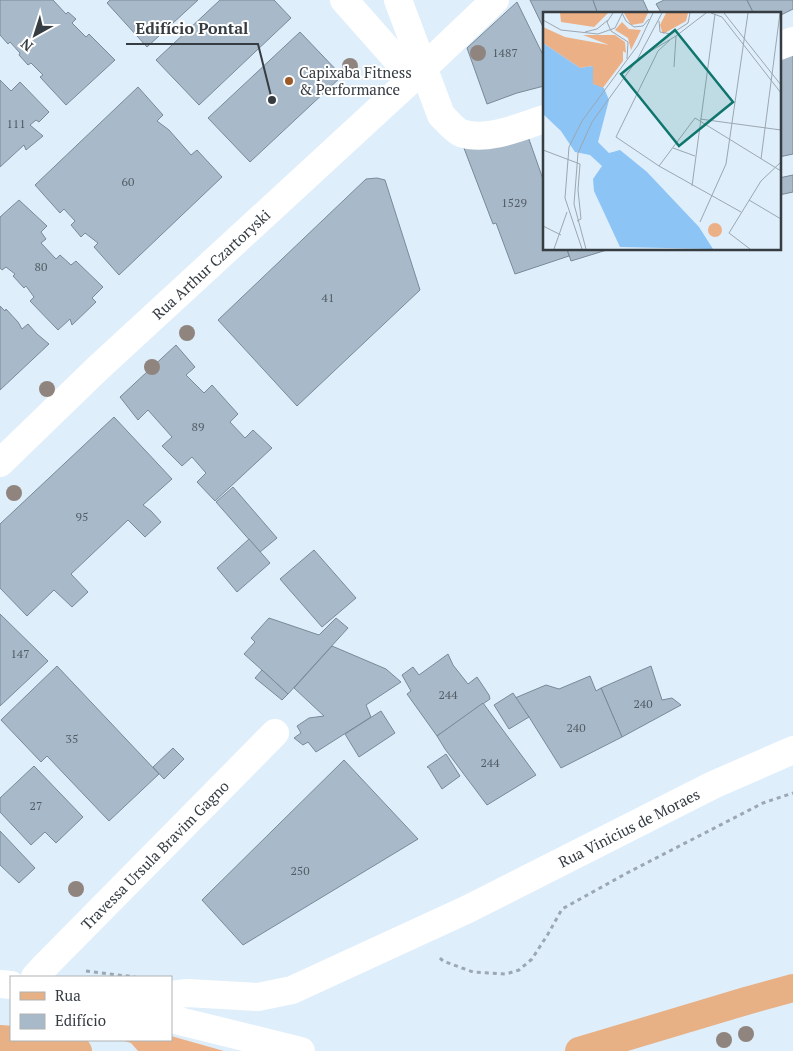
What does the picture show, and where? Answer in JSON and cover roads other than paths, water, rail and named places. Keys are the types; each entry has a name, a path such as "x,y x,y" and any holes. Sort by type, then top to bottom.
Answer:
{"main road":[{"path":"579,1051 746,1000 793,988"},
{"path":"25,1041 62,1044 78,1051"}],"street":[{"path":"344,0 419,73"},
{"path":"398,0 419,73 441,115 460,132 484,136 543,119"},
{"name":"Rua Arthur Czartoryski","path":"0,463 97,369 419,73 495,0"},
{"path":"780,46 793,42"},
{"name":"Travessa Ursula Bravim Gagno","path":"40,971 276,733"},
{"name":"Rua Vinicius de Moraes","path":"172,994 187,992 258,997 292,990 468,910 713,785 793,750"},
{"path":"172,1019 301,1051"}],"place":[{"name":"Capixaba Fitness & Performance","path":"289,81"},
{"name":"Edifício Pontal","path":"272,100"}]}
